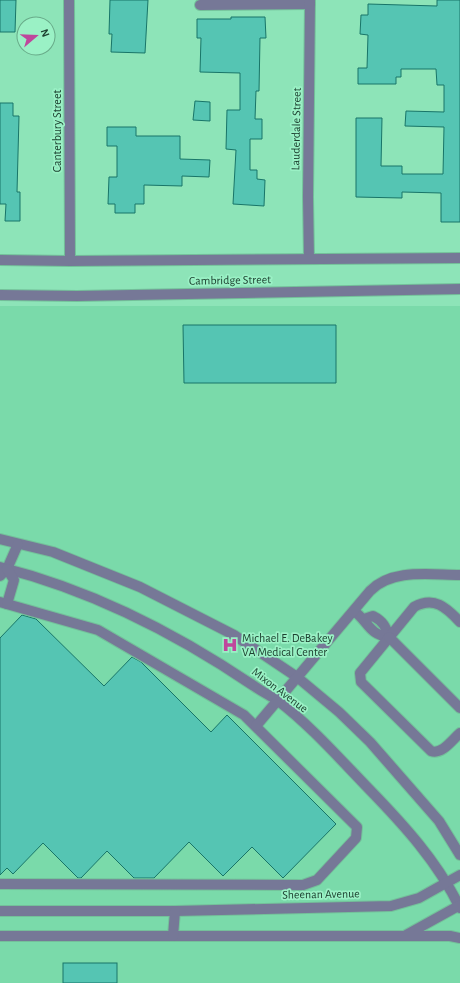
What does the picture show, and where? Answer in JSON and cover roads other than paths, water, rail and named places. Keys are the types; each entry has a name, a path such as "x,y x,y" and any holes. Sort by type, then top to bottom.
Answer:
{"street":[{"name":"Canterbury Street","path":"69,0 70,261"},
{"path":"200,5 310,2"},
{"name":"Lauderdale Street","path":"309,259 308,197 310,2"},
{"name":"Cambridge Street","path":"0,260 70,261 460,258"},
{"name":"Cambridge Street","path":"0,295 77,296 460,289"},
{"name":"Mixon Avenue","path":"0,539 53,552 140,587 234,635 297,677 339,712 370,742 439,821 460,855"},
{"path":"0,884 303,885 317,880 356,838 357,827 244,715 98,630 3,603 14,580 2,571 18,544"},
{"name":"Mixon Avenue","path":"2,571 78,592 152,624 230,669 277,701 332,750 396,816 417,842 446,883 460,906"},
{"path":"256,726 374,587 386,580 408,575 460,575"},
{"path":"460,622 444,606 431,602 426,602 410,610 360,673 361,682 431,751 435,753 440,751 460,733"},
{"path":"354,611 364,619 366,624 379,636 389,637 460,708"},
{"name":"Sheenan Avenue","path":"0,911 175,911 391,906 419,898 460,875"},
{"path":"405,936 460,906"},
{"path":"173,936 175,911"},
{"path":"0,936 405,936 460,938"}],"place":[{"name":"Michael E. DeBakey VA Medical Center","path":"230,645"}]}
